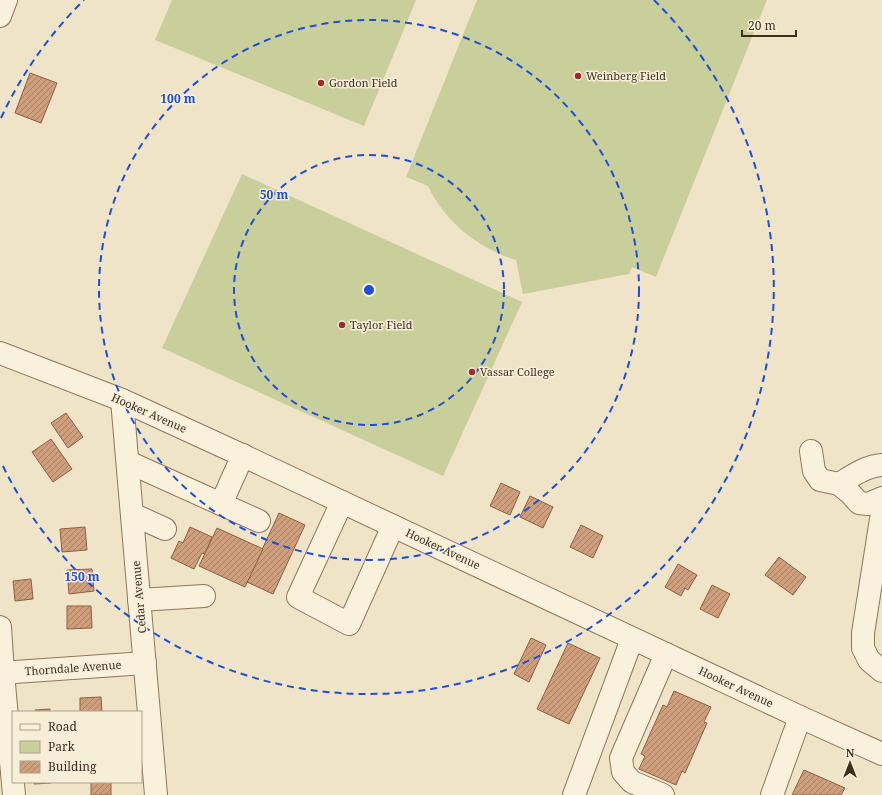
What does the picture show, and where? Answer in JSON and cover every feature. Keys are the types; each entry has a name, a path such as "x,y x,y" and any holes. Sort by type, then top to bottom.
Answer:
{"street":[{"path":"0,16 6,0"},
{"name":"Hooker Avenue","path":"0,353 122,400 243,455 632,639 882,754"},
{"name":"Cedar Avenue","path":"122,400 156,795"},
{"path":"810,451 814,471 820,480 839,484 859,503 868,504 882,498"},
{"path":"221,504 243,455"},
{"path":"128,462 259,521"},
{"path":"839,484 859,471 882,465"},
{"path":"342,502 298,597 349,624 393,526"},
{"path":"882,513 862,634 863,648 869,660 882,671"},
{"path":"132,514 165,529"},
{"path":"139,600 204,596"},
{"path":"0,627 1,673 12,776"},
{"path":"574,795 632,639"},
{"path":"663,795 632,782 623,772 621,758 666,654"},
{"name":"Thorndale Avenue","path":"1,673 145,663"},
{"path":"772,795 800,717"},
{"path":"13,783 14,795"}],"green space":[{"name":"Gordon Field","path":"172,0 416,0 364,126 155,40"},
{"path":"477,0 767,0 656,277 632,267 629,274 523,294 516,260 489,249 464,232 443,211 428,186 406,177"},
{"name":"Taylor Field","path":"242,174 522,302 443,476 162,348"}],"building":[{"path":"30,73 57,83 41,123 15,113"},
{"path":"66,413 83,437 68,448 51,423"},
{"path":"51,439 72,469 53,482 32,452"},
{"path":"501,483 520,492 510,515 490,506"},
{"path":"530,496 553,507 543,528 520,517"},
{"path":"279,513 305,525 273,594 247,582"},
{"path":"581,525 603,536 593,558 570,547"},
{"path":"85,527 87,550 62,552 60,529"},
{"path":"190,527 212,537 205,554 202,553 194,569 171,558 179,541 183,543"},
{"path":"217,528 263,549 245,587 199,566"},
{"path":"779,557 806,577 793,595 765,575"},
{"path":"678,564 697,575 688,590 685,588 681,596 665,587"},
{"path":"92,569 94,591 69,594 67,570"},
{"path":"31,579 33,599 15,601 13,581"},
{"path":"712,585 730,594 718,618 700,609"},
{"path":"67,606 91,606 92,628 67,629"},
{"path":"531,638 546,645 529,682 514,674"},
{"path":"568,643 600,658 569,724 537,709"},
{"path":"674,691 711,707 704,722 707,723 685,773 682,771 676,785 639,769 645,756 641,754 663,705 667,707"},
{"path":"101,697 102,711 80,711 80,698"},
{"path":"50,709 50,711 35,711"},
{"path":"804,770 845,788 841,795 792,795"},
{"path":"91,783 111,783 111,795 91,795"}],"place":[{"name":"Weinberg Field","path":"578,76"},
{"name":"Gordon Field","path":"321,83"},
{"name":"Taylor Field","path":"342,325"},
{"name":"Vassar College","path":"472,372"}]}
